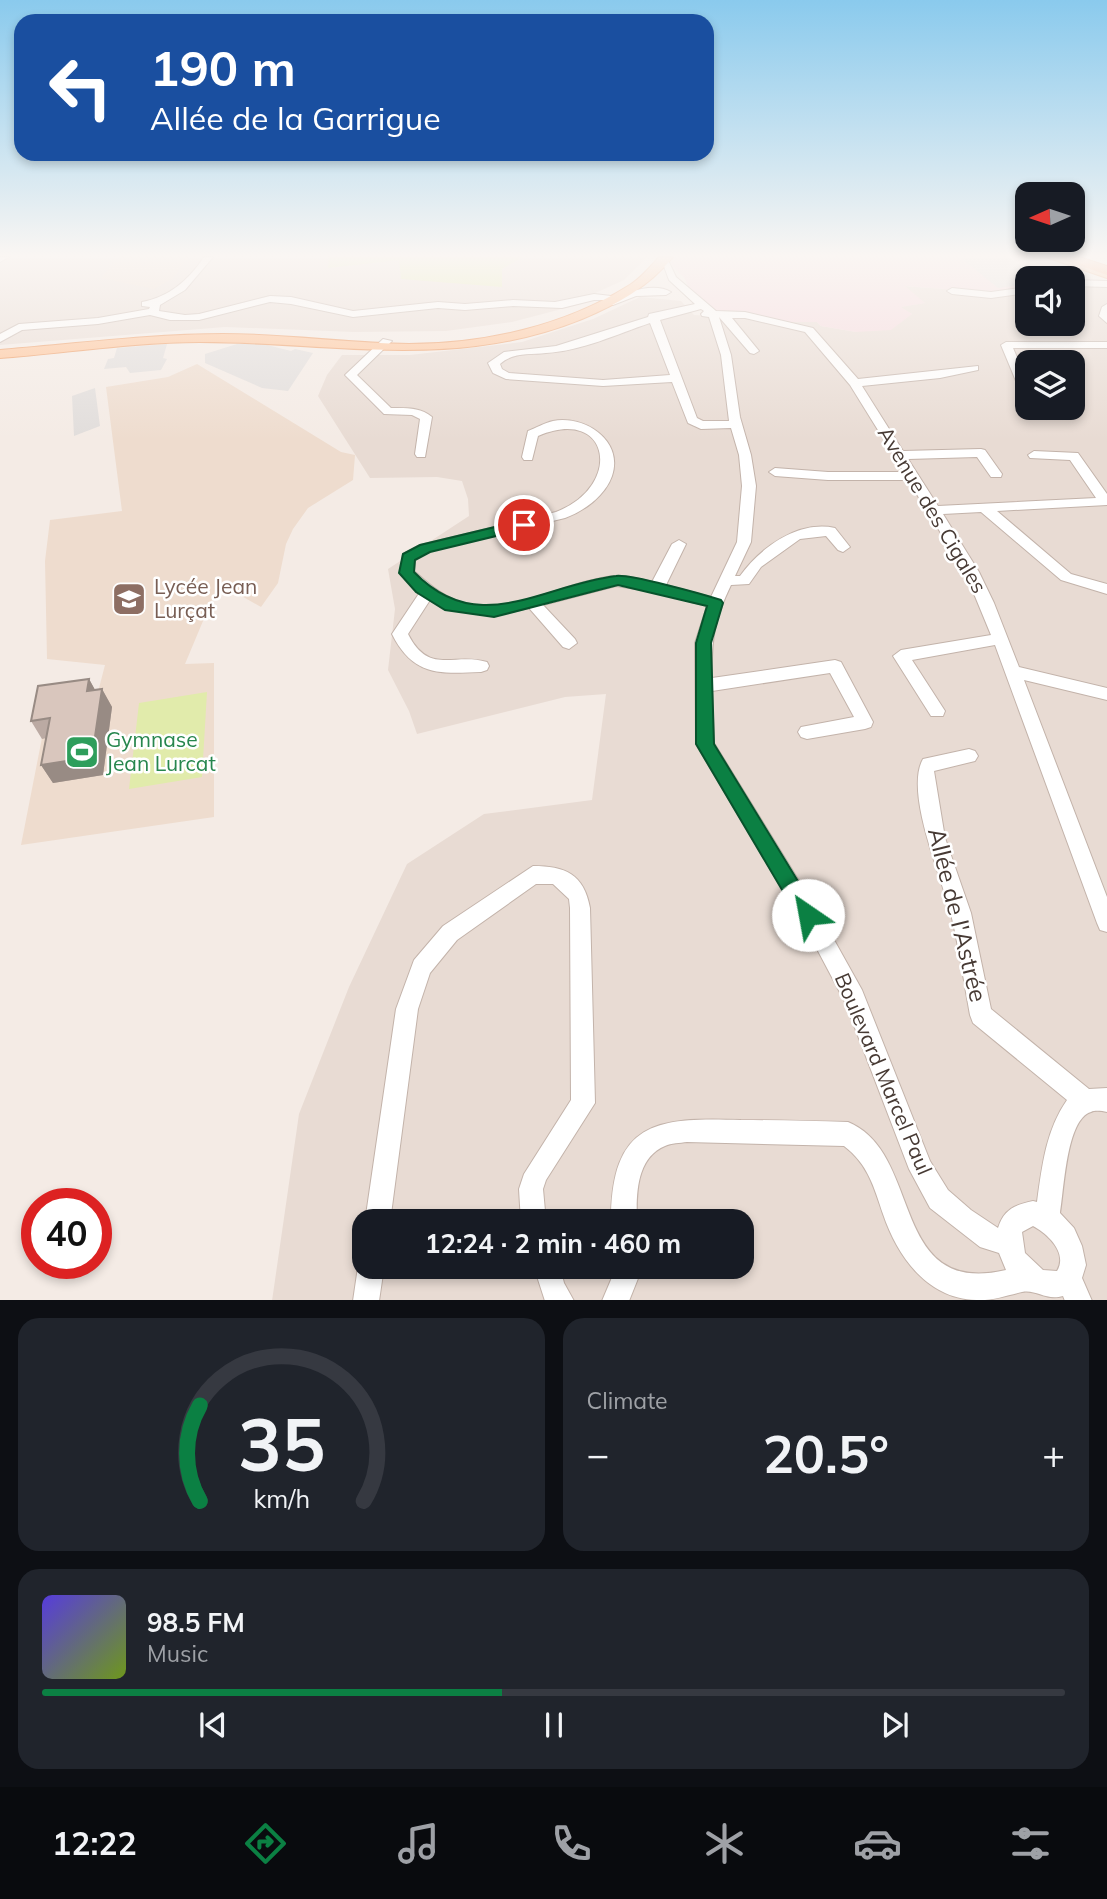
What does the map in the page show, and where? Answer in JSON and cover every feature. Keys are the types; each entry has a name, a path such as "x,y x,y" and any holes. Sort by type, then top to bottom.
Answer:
{"main road":[{"path":"386,344 461,339 508,332 560,318"},
{"path":"0,352 221,332 386,344 457,345 540,331 573,318"}],"street":[{"path":"0,339 12,329 113,318"},
{"path":"180,318 187,320 201,318"},
{"path":"540,331 579,318"},
{"path":"648,318 555,349 501,356 495,363 497,371 506,376 603,383 676,378"},
{"path":"654,318 696,423 735,424"},
{"name":"Boulevard Marcel Paul","path":"712,318 726,355 735,424 745,455 748,486 747,532 715,603 704,643 702,685 705,744 816,927 854,997 920,1169 940,1199 962,1219 989,1238 1008,1243"},
{"path":"715,318 754,351"},
{"name":"Avenue des Cigales","path":"747,318 782,322 809,330 855,383 972,572 987,603 1107,923"},
{"path":"1,322 12,329"},
{"path":"386,344 357,367 351,375 352,379 388,411 414,412 426,417 421,454"},
{"path":"1015,366 1006,345 1107,345"},
{"path":"855,383 940,375 974,368"},
{"path":"528,457 532,434 547,425 569,423 593,431 607,449 608,472 596,493 575,509 549,519 425,548 408,557 407,573 427,592 450,607 494,612 618,580 715,603"},
{"path":"899,456 981,453 996,474"},
{"path":"1034,455 1074,456 1106,501"},
{"path":"775,472 828,476 910,475"},
{"path":"932,510 1106,501"},
{"path":"984,507 1066,577 1107,589"},
{"path":"725,580 744,581 756,564 796,535 830,531 843,547"},
{"path":"656,589 679,544"},
{"path":"427,592 400,634 406,650 434,668 481,666"},
{"path":"533,602 569,643"},
{"path":"937,711 901,656 999,639"},
{"path":"702,685 835,666 865,722 807,732"},
{"path":"1012,671 1107,694"},
{"name":"Allée de l'Astrée","path":"968,756 929,764 925,771 936,838 961,913 981,1014 1096,1100"},
{"path":"379,1209 407,1009 421,967 450,933 524,879 544,874 565,880 578,895 583,1103 536,1174 531,1189 531,1209"},
{"path":"1047,1218 1062,1128 1070,1111 1096,1100"},
{"path":"624,1209 623,1191 631,1167 652,1139 663,1134 687,1130 848,1134 872,1156 899,1228 911,1250 940,1276 960,1285 977,1287 1029,1277"},
{"path":"1032,1213 1047,1218 1069,1243 1074,1289 1044,1285 1029,1277 1012,1255 1008,1233 1016,1217 1032,1213"},
{"path":"366,1300 369,1279"},
{"path":"551,1279 561,1300"},
{"path":"615,1300 625,1279"}],"shaded area":[{"path":"0,318 529,318 446,331 354,332 225,327 0,345"},
{"path":"596,318 741,318 817,322 821,326 856,332 901,318 1015,318 1015,336 1085,336 1085,318 1107,318 1107,1300 272,1300 299,1114 349,987 407,864 484,814 592,800 606,694 565,697 417,734 409,711 388,670 395,609 388,569 469,516 468,499 462,481 437,477 370,478 318,396 327,375 342,355 410,355 522,342"},
{"path":"763,318 907,318 891,330 856,332 821,326 817,322 790,322"},
{"path":"255,342 291,351 295,349 313,353 288,391 262,388 205,363 205,354 237,344"},
{"path":"167,344 163,358 167,359 161,370 130,373 126,367 104,369 108,359 114,358 117,348"},
{"name":"Lycée Jean Lurçat","path":"197,364 341,452 355,455 353,480 308,508 286,544 278,583 261,607 231,590 216,590 185,664 214,663 214,817 21,845 50,697 98,692 105,665 47,659 45,561 50,520 122,511 106,387 168,377"},
{"path":"95,388 100,426 74,436 72,396"}],"green space":[{"path":"207,692 202,777 129,789 139,703"}],"building":[{"path":"89,679 87,691 102,689 92,757 41,765 50,718 31,721 38,686"}],"place":[{"name":"Lycée Jean Lurçat","path":"129,599"},
{"name":"Gymnase Jean Lurcat","path":"82,752"}],"route":[{"path":"524,525 425,548 408,557 407,573 421,589 450,607 494,612 618,580 715,603 704,643 702,685 705,744 808,915"}]}
